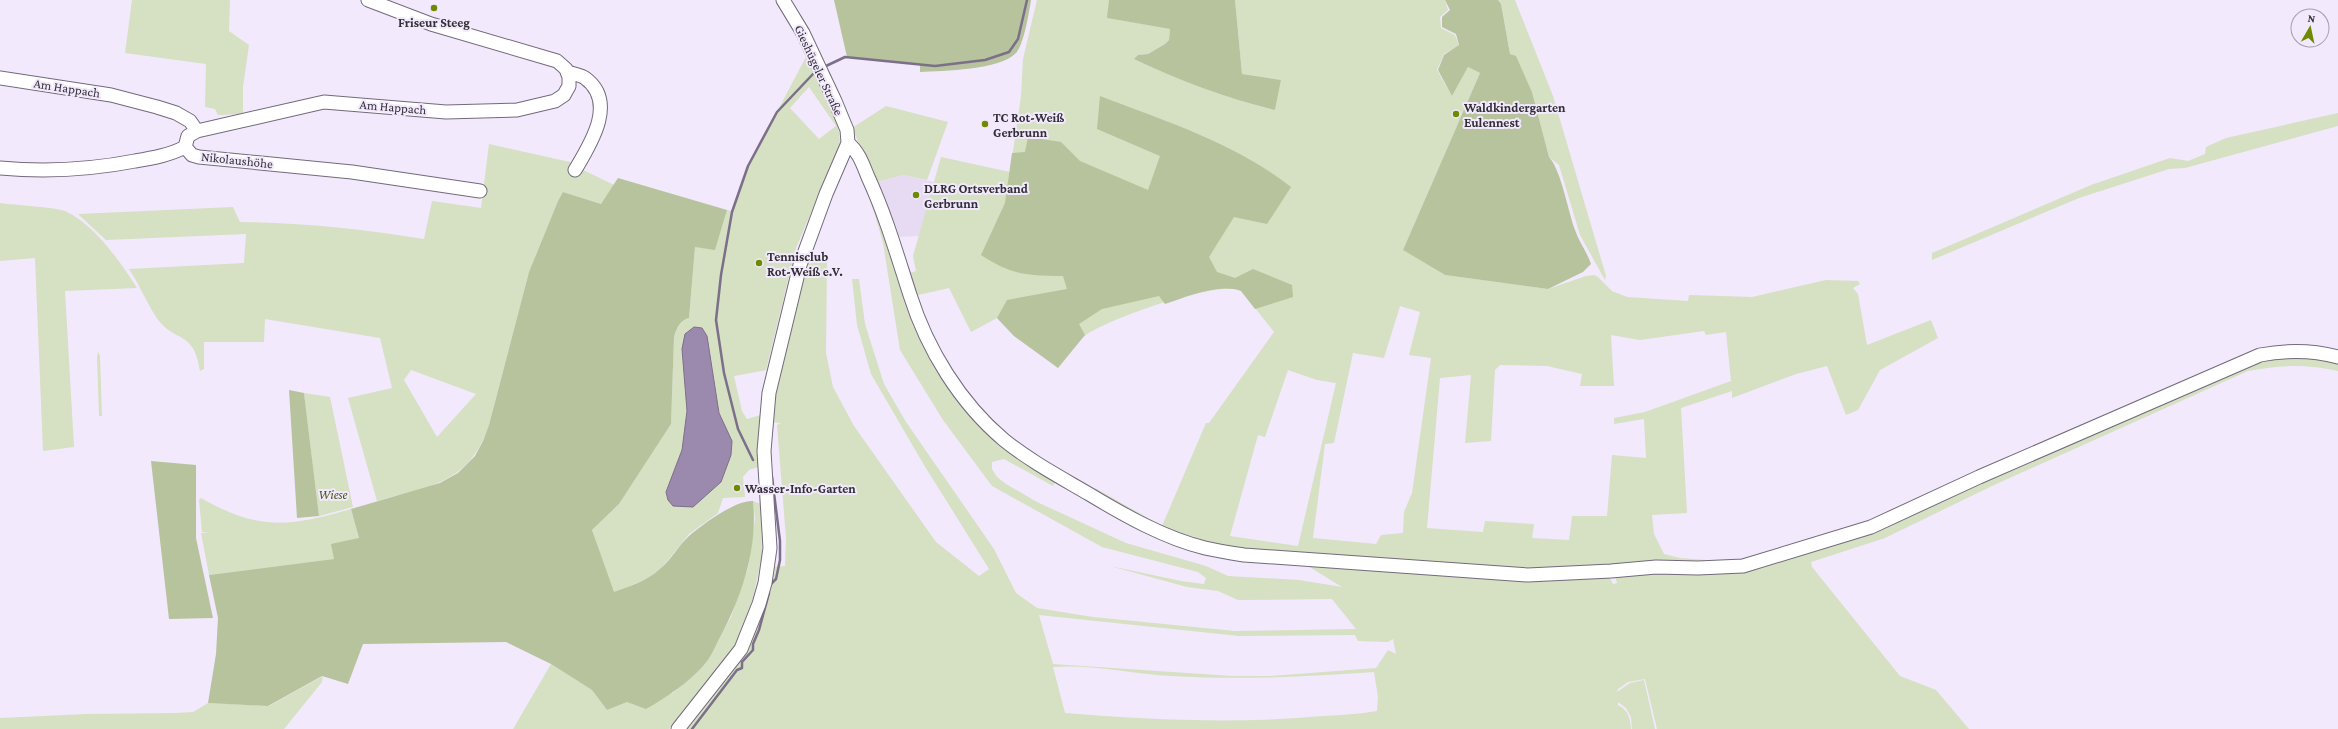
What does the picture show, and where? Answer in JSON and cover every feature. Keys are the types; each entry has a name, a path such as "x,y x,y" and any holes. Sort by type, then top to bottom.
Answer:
{"street":[{"path":"368,0 430,24 557,61 568,72 584,78 593,86 601,108 594,136 575,170"},
{"name":"Gieshügeler Straße","path":"783,0 803,33 821,71 848,136 861,160 880,203 896,246 920,323 932,348 954,384 974,410 1004,439 1031,460 1113,508 1169,536 1204,548 1244,555 1505,574 1578,573 1669,566 1698,568 1743,566 1871,527 1979,477 2260,355 2297,351 2320,353 2338,357"},
{"name":"Am Happach","path":"0,78 103,94 157,107 176,113 190,121 197,131 324,102 446,112 517,110 560,98 569,86 568,72"},
{"path":"185,147 188,136 197,131"},
{"path":"678,729 742,649 759,604 765,583 770,548 764,451 769,393 800,265 848,136"},
{"name":"Nikolaushöhe","path":"0,168 45,171 89,169 153,158 175,152 185,147 192,155 199,157 346,171 480,191"}],"shaded area":[{"path":"903,175 934,182 920,236 898,237 876,182"},
{"path":"694,327 702,328 707,336 719,413 732,441 731,455 721,482 693,507 673,506 668,500 666,492 682,450 687,411 682,349 685,334"}],"green space":[{"path":"132,0 230,0 229,31 249,45 243,87 243,114 218,115 215,109 205,107 206,64 125,53"},
{"path":"834,0 1031,0 1026,28 1019,49 1008,59 985,66 920,72 920,65 847,57"},
{"path":"1037,0 1109,0 1108,18 1170,29 1169,40 1165,44 1148,54 1138,55 1135,59 1169,75 1204,88 1275,110 1281,80 1242,74 1235,0 1445,0 1448,10 1440,17 1441,28 1455,35 1459,46 1444,54 1437,70 1452,96 1468,67 1480,73 1403,250 1445,275 1548,289 1586,276 1594,275 1612,291 1627,297 1688,301 1689,295 1752,297 1826,280 1858,281 1860,284 1853,288 1858,294 1867,345 1931,320 1938,338 1880,370 1858,410 1846,415 1827,366 1796,374 1732,398 1732,391 1681,408 1687,513 1652,515 1654,534 1664,554 1680,558 1720,561 1529,571 1202,546 1095,493 1095,488 1162,526 1206,423 1209,423 1274,332 1241,290 1227,289 1208,291 1186,296 1138,311 1086,335 1074,346 1058,367 1013,335 997,318 971,332 949,288 914,296 907,274 916,271 913,256 941,157 1010,172 1021,96 1023,59","holes":["1400,306 1420,312 1409,355 1431,358 1412,493 1404,512 1403,533 1381,535 1376,544 1313,538 1325,444 1334,443 1353,353 1384,358","1704,331 1706,335 1726,332 1731,381 1645,412 1614,418 1614,424 1644,419 1646,458 1612,455 1607,516 1572,516 1569,540 1532,538 1534,524 1485,521 1483,532 1427,528 1440,378 1471,375 1465,443 1491,441 1495,370 1500,365 1547,366 1582,374 1580,386 1614,386 1611,335 1640,340","1288,370 1317,380 1336,383 1298,546 1230,536 1258,435 1265,437"]},
{"path":"1109,0 1235,0 1242,74 1281,80 1275,110 1203,88 1134,59 1138,55 1148,54 1165,44 1169,40 1170,29 1107,18"},
{"path":"1445,0 1498,0 1501,4 1510,54 1516,56 1532,92 1549,157 1561,181 1572,222 1591,264 1583,272 1548,289 1445,275 1403,250 1480,73 1468,67 1452,96 1438,70 1444,55 1459,45 1456,34 1442,27 1442,17 1450,10"},
{"path":"1498,0 1515,0 1553,96 1606,276 1605,280 1580,235 1559,165 1549,157 1532,92 1516,57 1510,54 1501,4"},
{"path":"806,57 812,65 834,113 840,144 796,248 766,370 734,376 742,411 747,419 761,415 758,467 749,470 743,477 745,497 723,498 718,513 689,534 661,569 646,579 613,593 592,530 619,504 671,424 674,337 679,325 689,318 695,247 715,249 727,210 732,211 748,166","holes":["809,87 836,126 819,139 790,108"]},
{"path":"1100,96 1174,124 1223,145 1269,171 1291,187 1267,224 1234,217 1209,257 1217,272 1235,278 1253,269 1292,285 1293,297 1255,309 1241,291 1223,289 1203,292 1165,304 1159,296 1102,309 1079,324 1085,335 1058,368 1014,336 997,318 1007,300 1067,289 1063,276 1040,275 1012,271 981,255 1005,203 1012,153 1025,152 1028,137 1061,142 1080,161 1148,190 1160,156 1097,129"},
{"path":"886,106 948,122 927,180 903,175 876,182 852,128"},
{"path":"2338,113 2338,126 2185,168 2169,169 2079,198 1932,260 1932,253 2091,185 2170,158 2188,161 2205,154 2206,147 2226,138"},
{"path":"489,144 579,164 577,167 614,185 601,204 563,192 558,201 529,272 489,425 481,445 471,460 459,471 445,480 414,491 377,501 348,398 392,388 380,338 265,319 264,342 204,342 204,369 200,371 193,349 183,338 170,331 156,317 129,269 244,263 246,234 106,240 78,214 233,207 240,222 333,227 424,239 432,201 481,208","holes":["411,370 476,394 437,437 404,380"]},
{"path":"618,178 727,210 715,250 695,247 689,318 679,325 674,337 671,424 619,504 592,530 614,592 650,577 668,561 689,536 719,514 737,504 753,501 753,538 746,574 734,608 706,662 698,672 684,684 646,709 627,702 607,710 592,690 551,664 506,642 363,644 348,684 322,676 268,706 208,703 216,654 218,618 209,575 334,559 331,544 359,538 351,509 440,483 458,473 475,456 489,425 529,272 558,201 563,192 601,204"},
{"path":"0,203 62,210 77,218 97,235 123,267 137,288 65,291 74,447 43,451 35,258 0,261"},
{"path":"876,204 908,301 968,407 1057,479 1053,486 1004,459 992,462 992,469 997,477 1037,502 1126,543 1206,566 1228,576 1299,580 1342,587 1303,563 1608,575 1613,584 1617,583 1615,575 1793,554 2261,355 2338,357 2338,371 2314,367 2293,366 2272,367 2248,371 1994,485 1885,538 1811,562 1812,567 1900,676 1936,690 1969,729 1657,729 1645,679 1628,682 1618,689 1617,692 1630,683 1644,680 1655,729 1632,729 1631,717 1626,708 1618,702 1618,705 1625,710 1628,715 1631,729 684,729 734,668 772,567 785,566 786,538 777,425 781,423 769,422 804,264 827,262 826,353 833,387 854,426 936,542 979,576 989,569 924,465 871,374 857,325 852,279 859,279 865,324 884,384 906,422 994,549 1016,593 1037,608 1093,617 1235,631 1356,629 1332,599 1238,600 1218,591 1187,587 1110,566 1181,581 1204,584 1206,578 1198,572 1102,547 992,486 943,420 900,350 883,243 872,205","holes":["1039,615 1239,636 1355,635 1358,641 1388,642 1393,639 1396,654 1388,650 1376,668 1271,676 1232,676 1053,664","1068,666 1156,675 1222,678 1298,677 1374,672 1378,697 1377,711 1258,720 1130,718 1065,713 1053,667"]},
{"path":"98,352 100,356 102,416 99,416"},
{"path":"289,390 304,393 319,516 297,518"},
{"name":"Wiese","path":"304,393 330,397 353,507 319,516"},
{"path":"151,461 196,465 196,538 213,618 169,619"},
{"path":"201,498 240,516 258,521 274,523 310,520 351,509 359,538 335,559 209,575 201,533 209,533 202,532 199,500"},
{"path":"753,501 761,504 762,556 753,598 740,638 732,651 669,729 513,729 551,664 592,690 607,710 627,702 673,693 705,664 731,617 748,568 755,519"},
{"path":"323,676 322,682 284,729 0,729 0,718 86,714 193,712 208,703 269,706"}],"waterway":[{"path":"826,66 845,57 935,66 985,60 1009,52 1018,39 1027,0"},
{"path":"753,460 738,429 724,373 716,320 721,275 732,212 748,166 777,112 813,74"},
{"path":"771,584 776,579 780,560 780,541 772,477"},
{"path":"692,729 737,670 742,668 742,662 753,650 753,644 759,630 769,593"}],"place":[{"name":"Friseur Steeg","path":"434,8"},
{"name":"Waldkindergarten Eulennest","path":"1456,114"},
{"name":"TC Rot-Weiß Gerbrunn","path":"985,124"},
{"name":"DLRG Ortsverband Gerbrunn","path":"916,195"},
{"name":"Tennisclub Rot-Weiß e.V.","path":"759,263"},
{"name":"Wasser-Info-Garten","path":"737,488"}]}
